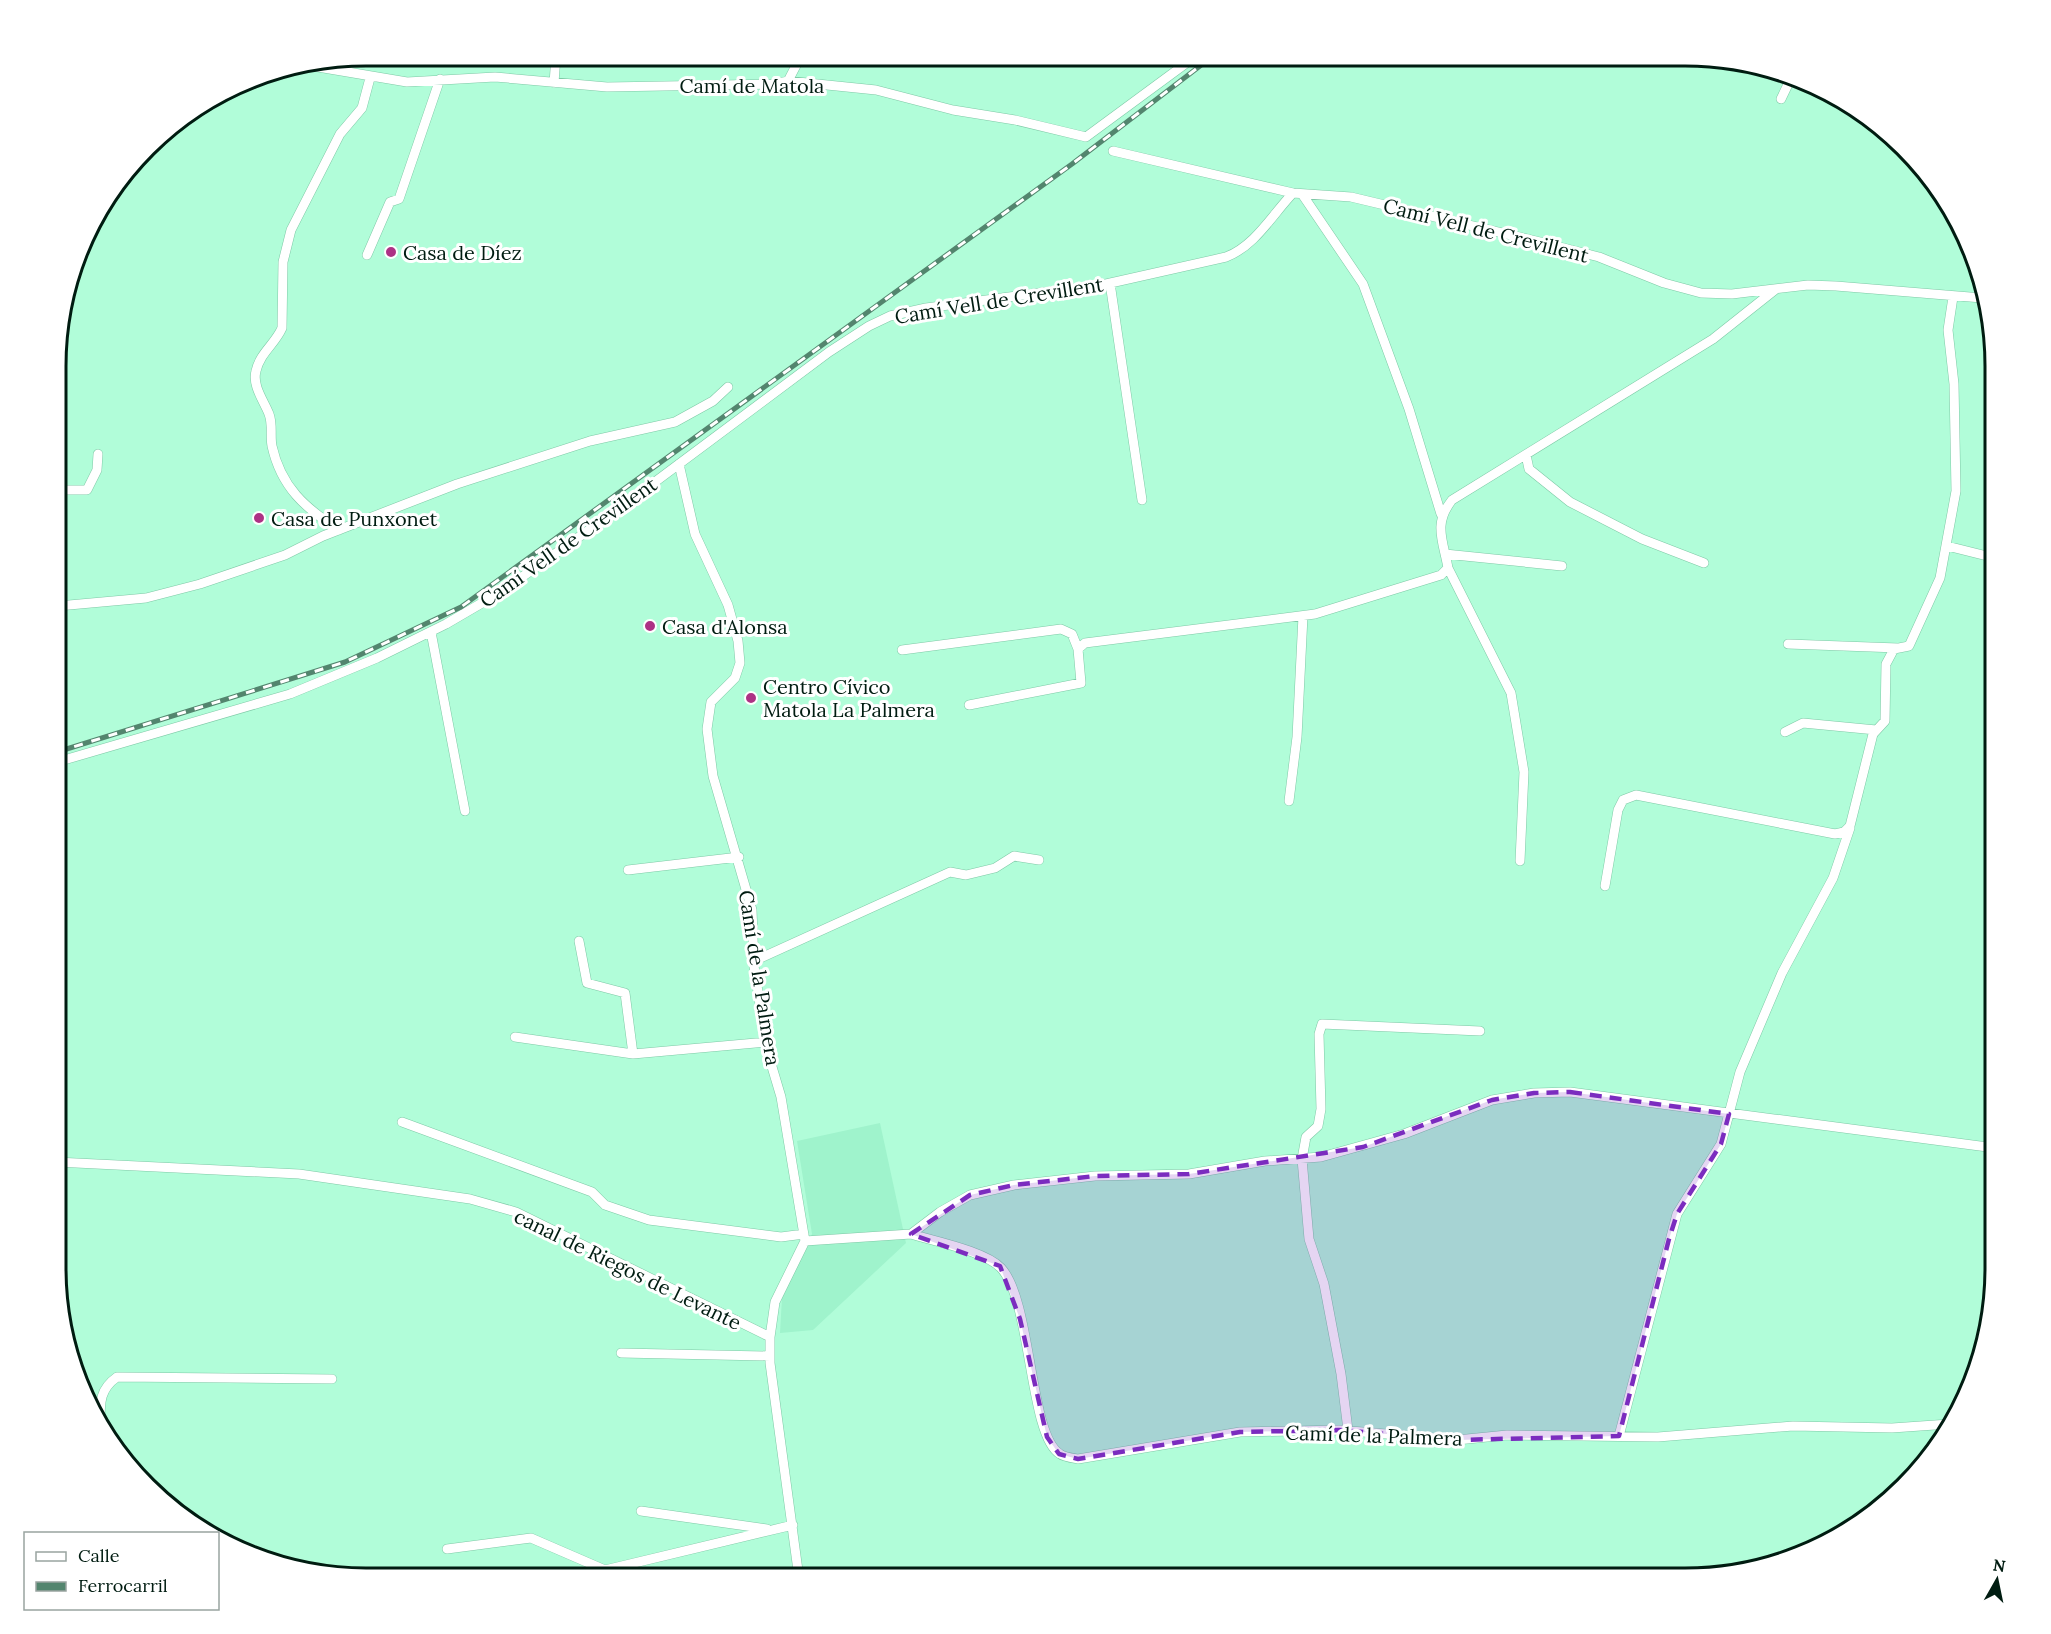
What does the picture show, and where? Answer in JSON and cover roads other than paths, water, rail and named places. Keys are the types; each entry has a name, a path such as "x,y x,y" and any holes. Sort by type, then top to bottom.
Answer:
{"street":[{"path":"554,82 555,66"},
{"path":"788,81 796,66"},
{"name":"Camí de Matola","path":"326,69 370,78 407,82 495,77 607,87 775,84 788,81 876,90 953,110 1015,120 1086,137 1182,66"},
{"path":"339,530 317,516 289,488 277,468 271,440 270,415 261,400 255,374 261,356 278,337 282,328 283,262 291,230 340,134 362,108 370,78"},
{"path":"367,255 390,202 399,200 440,79"},
{"path":"1781,99 1788,85"},
{"path":"1113,151 1298,194 1363,284 1409,409 1441,514 1440,527 1448,568 1511,693 1524,772 1520,861"},
{"name":"Camí Vell de Crevillent","path":"66,759 290,693 377,658 431,632 499,592 868,326 890,316 926,308 1110,284 1240,252 1298,194 1351,197 1544,243 1599,257 1664,283 1701,293 1732,294 1836,286 1977,298"},
{"path":"1110,284 1142,500"},
{"path":"1441,514 1452,500 1713,339 1776,289"},
{"path":"1788,644 1898,648 1909,646 1940,578 1956,491 1954,384 1948,330 1953,297"},
{"path":"66,605 146,598 200,585 285,555 339,530 457,484 590,441 675,422 713,401 728,387"},
{"path":"66,490 87,490 97,470 98,454"},
{"path":"1526,454 1529,469 1570,502 1642,539 1704,563"},
{"name":"Camí de la Palmera","path":"679,464 695,534 728,605 738,641 740,663 735,678 711,702 707,729 713,776 753,910 754,961 766,1042 781,1097 804,1237"},
{"path":"1947,546 1985,556"},
{"path":"1445,554 1562,566"},
{"path":"1077,649 1085,643 1303,616 1441,575 1448,568"},
{"path":"1289,801 1297,736 1303,616"},
{"path":"902,651 1061,629 1072,634 1077,649 1081,683 969,705"},
{"path":"431,632 465,810"},
{"path":"1619,1437 1677,1214 1721,1144 1749,1050 1782,973 1833,878 1850,826 1876,730 1885,721 1886,664 1894,649 1898,648"},
{"path":"1785,732 1803,723 1876,730"},
{"path":"1605,886 1618,810 1623,800 1636,795 1835,834 1844,832 1850,826"},
{"path":"754,961 950,872 966,875 995,868 1014,856 1039,860"},
{"path":"628,870 739,857"},
{"path":"579,941 587,983 625,993 633,1054"},
{"path":"1348,1430 1341,1374 1324,1284 1309,1239 1302,1159 1306,1137 1318,1125 1321,1109 1319,1034 1322,1024 1480,1031"},
{"path":"515,1037 633,1054 766,1042"},
{"path":"402,1122 592,1192 605,1205 649,1220 781,1237 911,1234 940,1212 970,1195 1014,1185 1095,1176 1189,1174 1265,1161 1302,1159 1364,1147 1492,1100 1534,1093 1570,1092 1985,1147"},
{"name":"canal de Riegos de Levante","path":"66,1162 299,1174 470,1199 516,1212 770,1337"},
{"name":"Camí de la Palmera","path":"911,1234 980,1256 1000,1266 1010,1282 1047,1437 1059,1454 1078,1459 1240,1432 1348,1430 1457,1440 1507,1435 1658,1437 1793,1426 1892,1428 1940,1425"},
{"path":"798,1568 770,1356 770,1337 775,1302 804,1237"},
{"path":"621,1353 770,1356"},
{"path":"100,1406 100,1399 106,1385 117,1377 332,1379"},
{"path":"641,1511 772,1530"},
{"path":"613,1568 793,1525"},
{"path":"447,1549 531,1538 600,1568"}],"railway":[{"path":"66,749 345,662 461,607 1072,164 1200,66"}],"place":[{"name":"Casa de Díez","path":"391,252"},
{"name":"Casa de Punxonet","path":"259,518"},
{"name":"Casa d'Alonsa","path":"650,626"},
{"name":"Centro Cívico Matola La Palmera","path":"751,698"}]}
